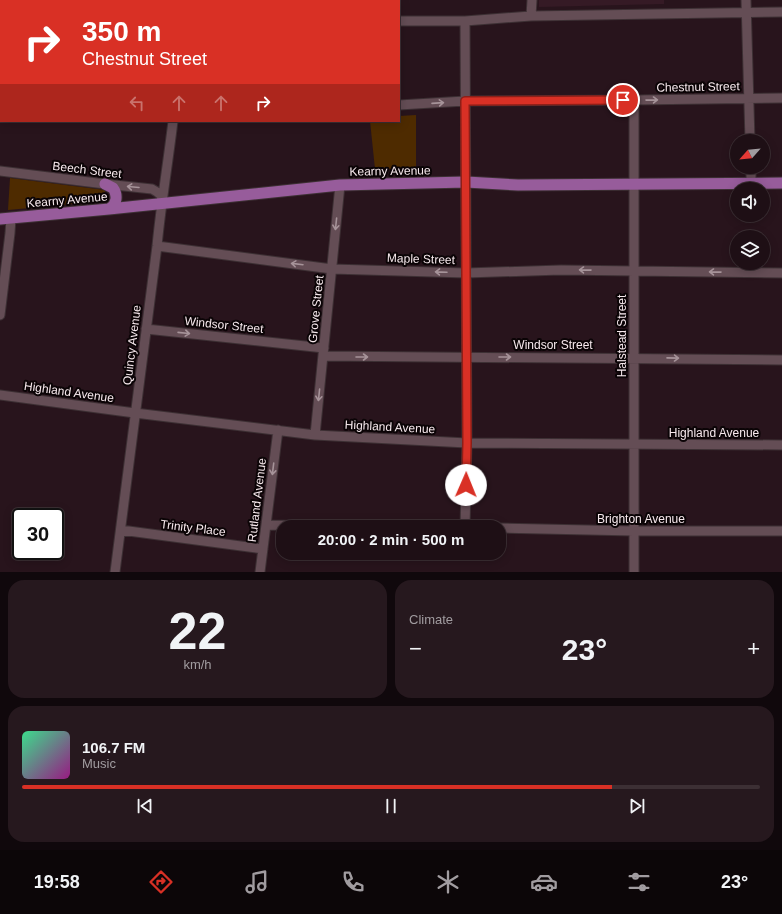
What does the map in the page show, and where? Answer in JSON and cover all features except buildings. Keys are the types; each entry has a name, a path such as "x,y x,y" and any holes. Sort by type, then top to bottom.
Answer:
{"main road":[{"name":"Kearny Avenue","path":"5,218 109,209 340,185 466,182 518,185 730,183"},
{"name":"Kearny Avenue","path":"770,183 782,183"},
{"path":"105,184 113,188 116,195 114,207 109,209"}],"street":[{"path":"531,16 532,0"},
{"path":"746,0 750,134"},
{"path":"400,21 465,21 531,16 782,12"},
{"path":"465,21 467,443 465,520"},
{"name":"Chestnut Street","path":"400,105 465,101 782,98"},
{"name":"Halstead Street","path":"634,100 634,572"},
{"name":"Quincy Avenue","path":"115,572 157,246 161,203 165,184 173,122"},
{"name":"Beech Street","path":"0,171 152,189 162,196 161,203"},
{"name":"Grove Street","path":"316,435 340,185"},
{"path":"0,315 10,233 5,218"},
{"name":"Maple Street","path":"157,246 332,269 466,273 561,270 782,273"},
{"name":"Windsor Street","path":"146,329 324,352 466,357 782,360"},
{"name":"Highland Avenue","path":"0,395 316,435 467,443 782,445"},
{"name":"Rutland Avenue","path":"260,572 278,430"},
{"path":"267,525 276,525"},
{"name":"Brighton Avenue","path":"506,528 634,531 782,531"},
{"name":"Trinity Place","path":"121,530 263,549"}],"shaded area":[{"path":"539,0 664,0 664,4 539,7"},
{"path":"416,115 416,169 375,169 370,122 400,122 400,116"},
{"path":"10,178 105,190 105,201 8,210"}],"route":[{"path":"466,485 465,101 623,100"}]}
